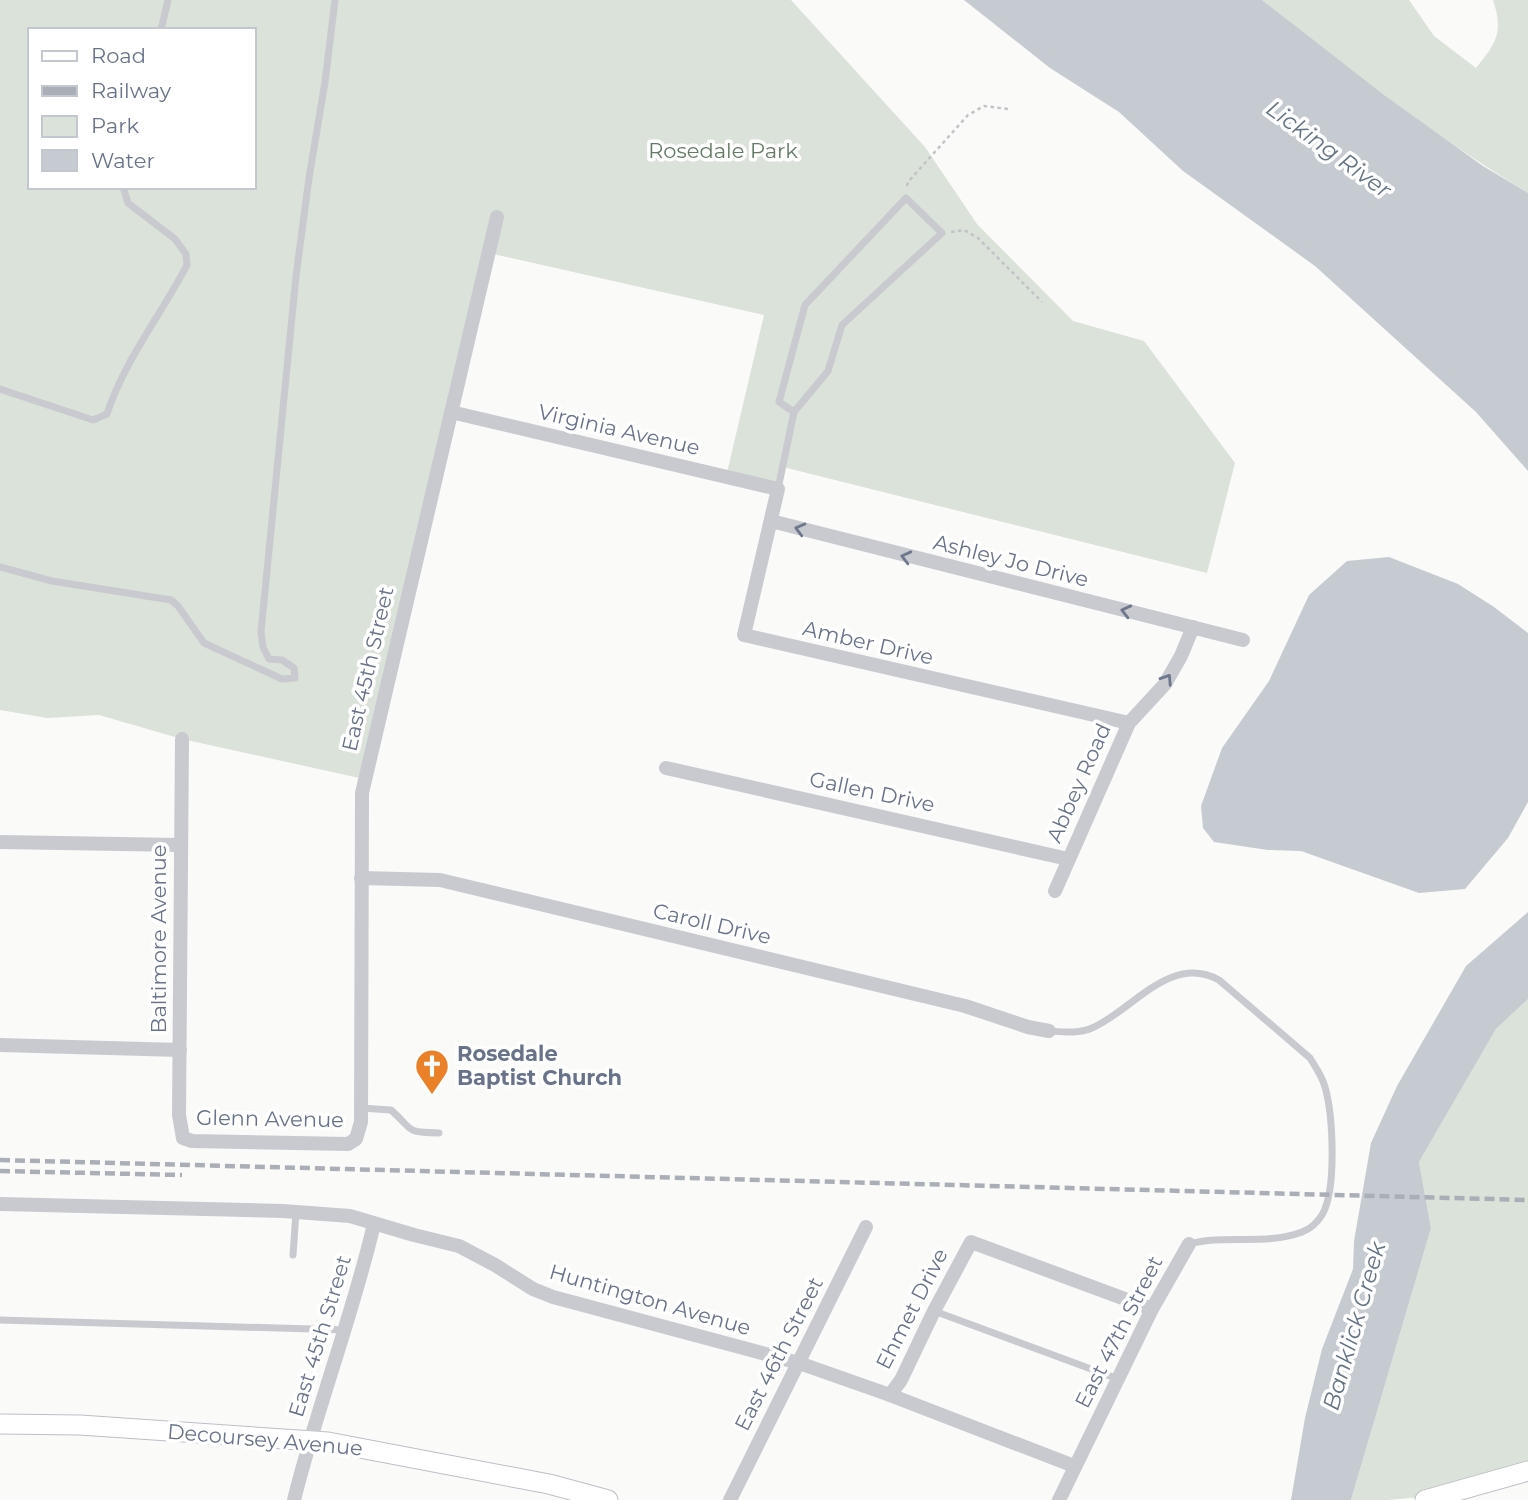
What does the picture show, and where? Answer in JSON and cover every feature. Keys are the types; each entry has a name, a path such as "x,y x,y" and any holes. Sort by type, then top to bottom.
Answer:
{"main road":[{"name":"Decoursey Avenue","path":"0,1424 80,1425 328,1442 549,1484 608,1500"},
{"path":"1433,1498 1528,1471"}],"street":[{"name":"East 45th Street","path":"356,1139 361,1108 362,793 497,217"},
{"name":"Virginia Avenue","path":"451,412 778,489"},
{"name":"Amber Drive","path":"778,489 744,635 1129,723"},
{"name":"Ashley Jo Drive","path":"771,521 1243,640"},
{"name":"Abbey Road","path":"1055,891 1129,723 1165,684 1193,627"},
{"name":"Baltimore Avenue","path":"182,739 179,1115 183,1138"},
{"name":"Gallen Drive","path":"666,768 1068,859"},
{"path":"0,842 180,845"},
{"name":"Caroll Drive","path":"361,878 440,880 965,1006 1028,1027 1049,1031"},
{"path":"0,1045 180,1049"},
{"name":"Glenn Avenue","path":"183,1138 192,1141 348,1144 356,1139"},
{"name":"Huntington Avenue","path":"0,1204 296,1212 351,1216 458,1246 533,1289 553,1297 799,1363 1074,1466"},
{"name":"East 45th Street","path":"294,1500 309,1441 361,1280 374,1224"},
{"name":"East 46th Street","path":"730,1500 866,1227"},
{"name":"Ehmet Drive","path":"890,1395 901,1380 971,1242 1152,1309"},
{"name":"East 47th Street","path":"1059,1500 1152,1309 1189,1244"}],"lane":[{"path":"161,28 168,0"},
{"path":"0,568 52,581 171,600 204,643 282,679 295,678 294,668 282,660 269,659 261,632 296,275 335,0"},
{"path":"0,388 93,420 107,415 125,372 187,265 186,254 175,239 128,203 124,189"},
{"path":"778,489 794,412 828,370 842,325 942,233 906,198 805,305 779,402 794,412"},
{"name":"East 47th Street","path":"1049,1031 1082,1031 1095,1027 1155,985 1173,978 1200,973 1219,981 1310,1058 1326,1088 1331,1135 1330,1182 1326,1207 1314,1226 1274,1240 1208,1239 1189,1244"},
{"path":"361,1108 391,1110 414,1132 439,1133"},
{"path":"293,1255 296,1212"},
{"path":"934,1311 1118,1379"},
{"path":"0,1320 345,1330"}],"path":[{"path":"906,198 908,181 968,115 984,106 1008,109"},
{"path":"942,233 964,230 978,238 1042,302"}],"green space":[{"name":"Rosedale Park","path":"0,0 791,0 925,147 977,224 1073,321 1144,341 1235,463 1207,573 783,467 778,489 726,477 764,315 489,253 364,779 182,739 99,715 47,718 0,710"},
{"path":"1262,0 1409,0 1434,36 1476,68 1493,44 1498,29 1493,0 1528,0 1528,193 1392,101"},
{"path":"1528,999 1528,1471 1442,1495 1351,1500 1431,1228 1419,1162 1496,1029"}],"water":[{"name":"Licking River","path":"964,0 1262,0 1384,95 1483,166 1528,193 1528,471 1476,412 1315,266 1183,171 1119,112 1050,68"},
{"path":"1389,557 1458,584 1528,633 1528,802 1508,838 1465,889 1419,893 1301,851 1268,850 1214,842 1203,828 1201,806 1222,748 1269,681 1309,595 1347,561"},
{"name":"Banklick Creek","path":"1528,912 1528,999 1496,1029 1419,1162 1431,1228 1351,1500 1291,1500 1305,1418 1322,1349 1353,1269 1354,1241 1371,1143 1397,1086 1466,966"}],"railway":[{"path":"0,1160 1528,1200"},
{"path":"0,1171 182,1175"}],"place":[{"name":"Rosedale Baptist Church","path":"432,1096"}]}
